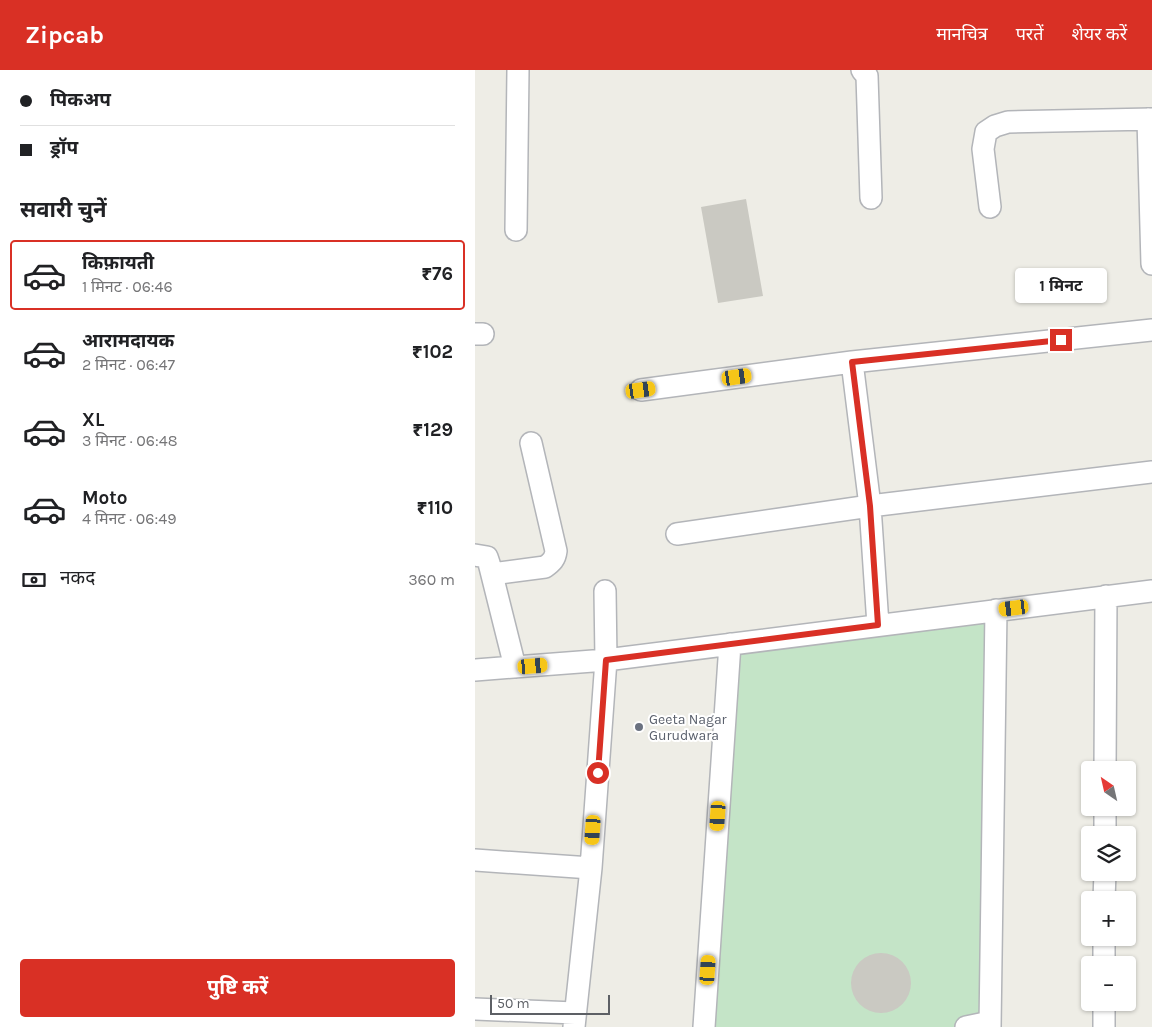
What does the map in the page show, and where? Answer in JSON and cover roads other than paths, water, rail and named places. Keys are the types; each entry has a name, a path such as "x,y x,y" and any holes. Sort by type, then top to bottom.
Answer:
{"street":[{"path":"516,230 518,70"},
{"path":"862,70 867,76 871,198"},
{"path":"990,207 983,149 986,132 995,126 1008,122 1150,119 1152,264"},
{"path":"641,390 852,362 1152,330"},
{"path":"852,362 870,506 878,625"},
{"path":"492,574 545,566 553,562 555,556 556,551 531,443"},
{"path":"677,534 870,506 1152,472"},
{"path":"475,555 487,557 515,667"},
{"path":"475,1009 575,1020 591,868 606,660 605,591"},
{"path":"475,670 606,660 1152,591"},
{"path":"1105,761 1106,596"},
{"path":"966,1027 990,1024 995,610"},
{"path":"704,1027 730,644"},
{"path":"475,860 591,868"},
{"path":"1104,1011 1104,1027"}],"place":[{"name":"Geeta Nagar Gurudwara","path":"639,727"}]}
